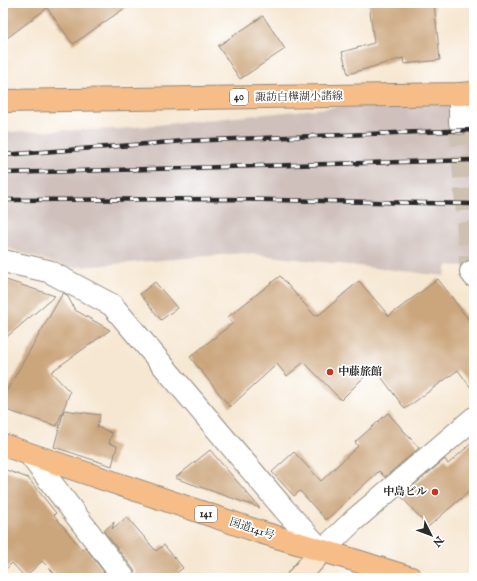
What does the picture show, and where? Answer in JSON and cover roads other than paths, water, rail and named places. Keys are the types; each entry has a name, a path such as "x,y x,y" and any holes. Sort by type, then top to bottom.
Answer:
{"main road":[{"name":"諏訪白樺湖小諸線","path":"3,101 467,93"},
{"name":"国道141号","path":"3,445 260,532 357,560 411,578"},
{"path":"298,578 322,551"}],"street":[{"path":"460,123 467,93"},
{"path":"3,261 48,271 112,305 284,509 322,551 353,521 474,418"},
{"path":"30,454 124,578"}],"tunnel":[{"path":"460,123 471,272"}],"railway":[{"path":"3,155 185,141 474,130"},
{"path":"3,173 474,160"},
{"path":"3,200 228,199 474,204"}],"place":[{"name":"中藤旅館","path":"330,372"},
{"name":"中島ビル","path":"435,492"}]}
